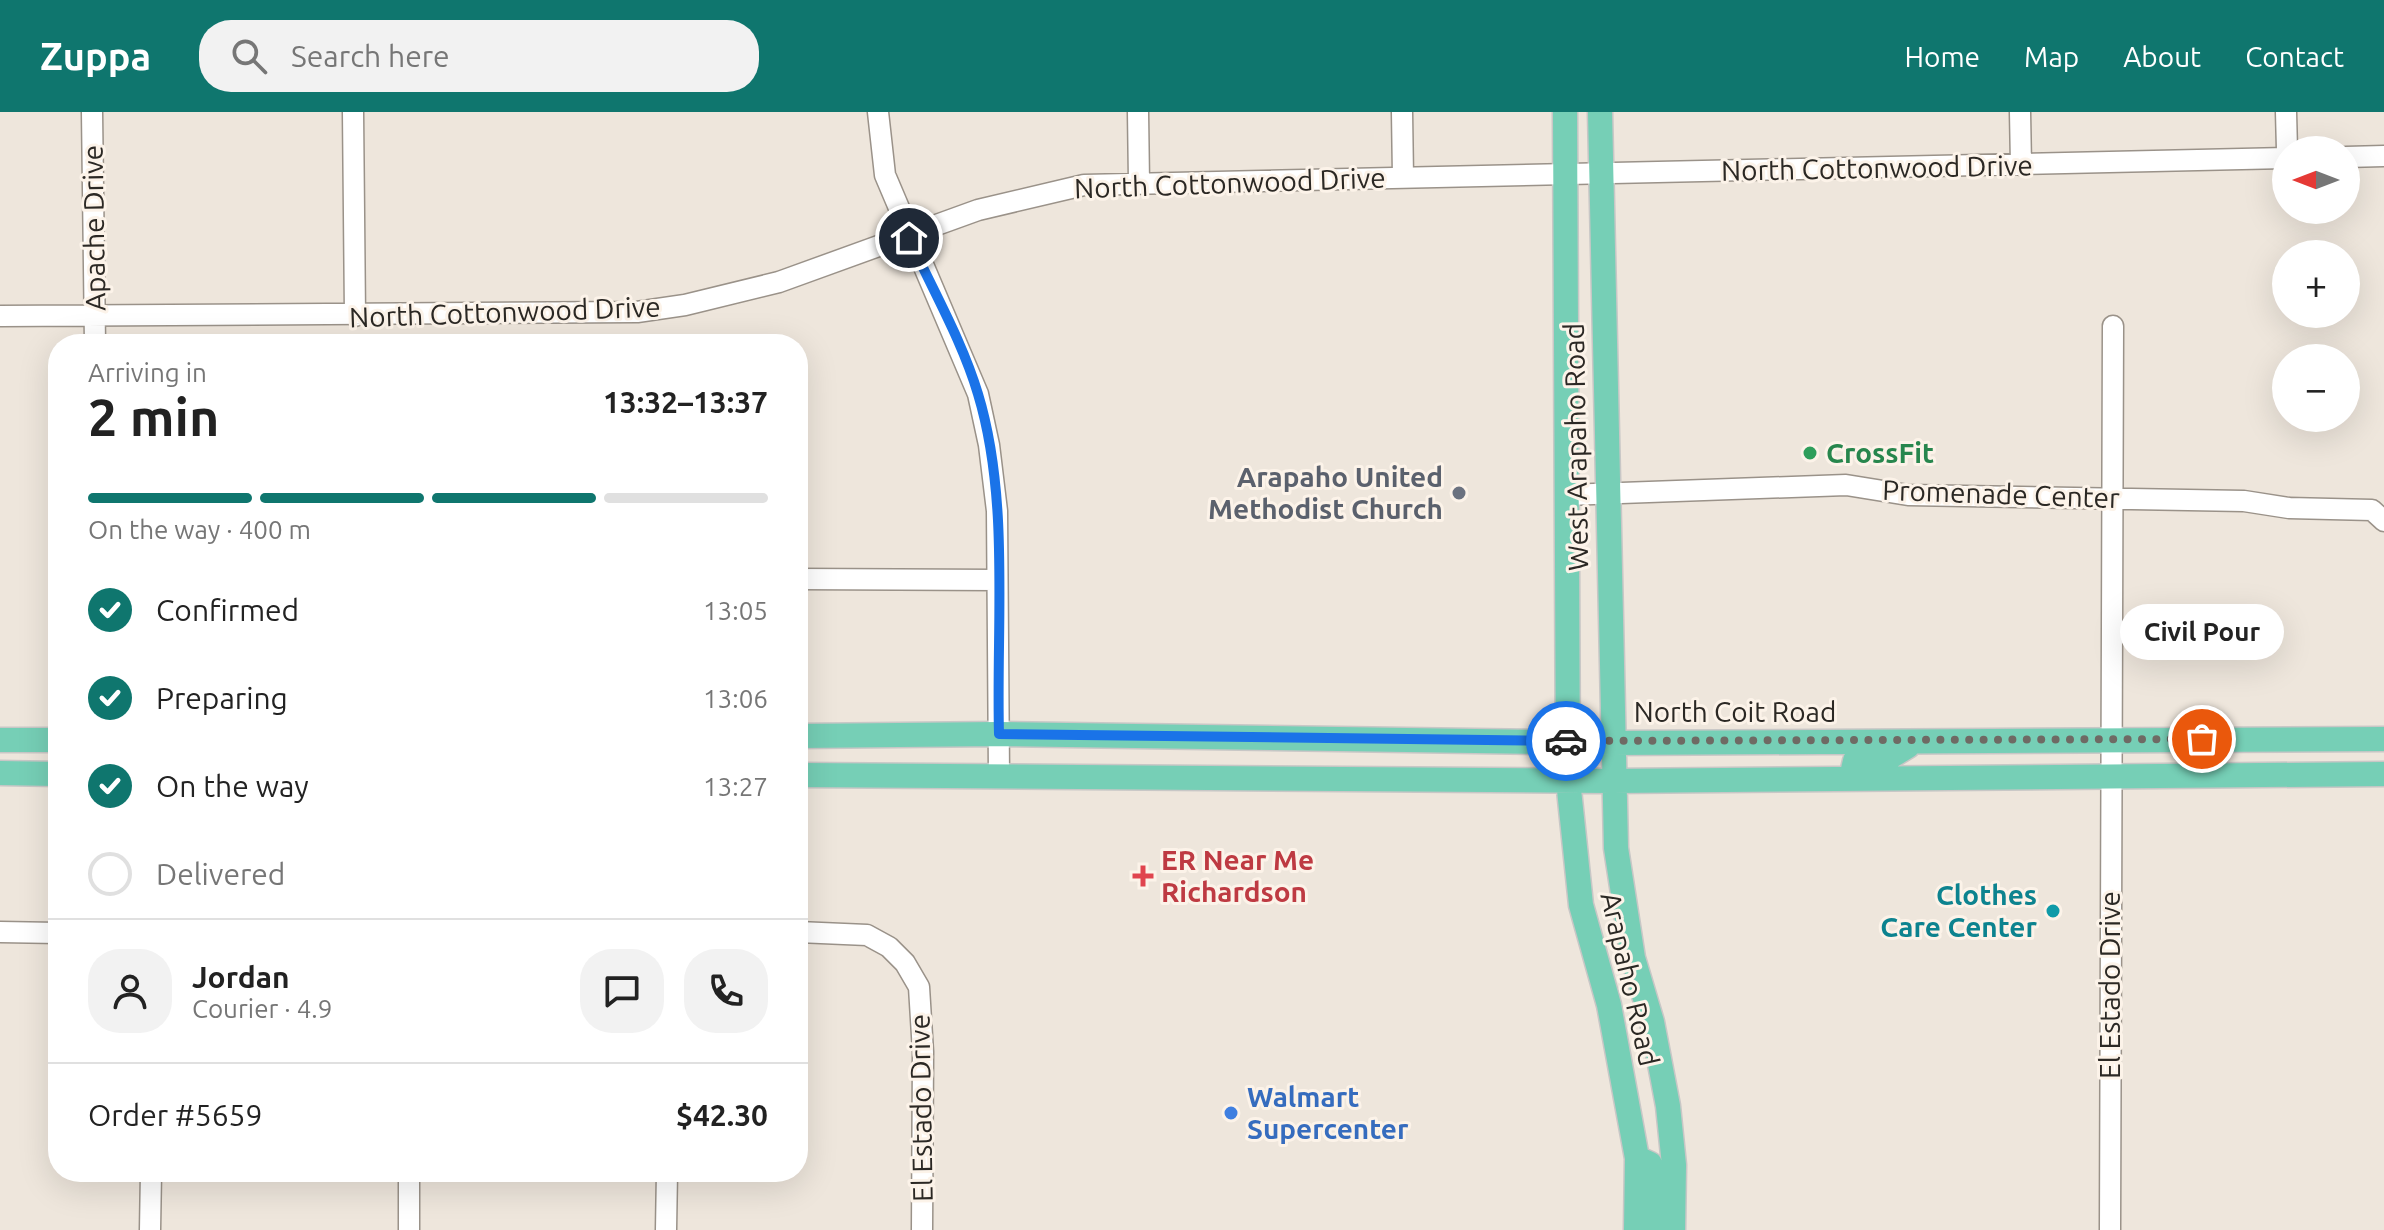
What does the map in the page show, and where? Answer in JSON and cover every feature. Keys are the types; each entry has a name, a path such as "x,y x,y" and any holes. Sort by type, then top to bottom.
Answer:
{"main road":[{"name":"West Arapaho Road","path":"1565,112 1567,741"},
{"name":"West Arapaho Road","path":"1600,112 1612,781"},
{"name":"North Coit Road","path":"808,736 999,734 1611,743 2384,739"},
{"path":"1213,737 1213,780"},
{"path":"0,740 48,740"},
{"name":"Arapaho Road","path":"1567,741 1581,905 1609,1005 1637,1158 1636,1230"},
{"path":"1851,778 1855,761 1890,757 1916,741"},
{"path":"0,773 48,774"},
{"path":"808,775 1612,781 2111,774 2384,774"},
{"name":"Arapaho Road","path":"1612,781 1616,848 1628,932 1652,1022 1672,1135 1673,1230"},
{"path":"1614,1039 1652,1022"},
{"path":"1637,1158 1650,1164 1656,1182 1654,1230"}],"street":[{"name":"Apache Drive","path":"92,112 95,334"},
{"path":"353,112 355,316"},
{"path":"878,112 885,175 909,238 978,394 997,511 999,775"},
{"path":"1138,112 1139,182"},
{"path":"1402,112 1403,177"},
{"path":"2020,112 2021,165"},
{"path":"2286,112 2287,136"},
{"path":"2360,157 2384,156"},
{"name":"North Cottonwood Drive","path":"0,316 579,314 661,309 779,282 909,238 978,210 1030,195 1084,185 2272,158"},
{"name":"El Estado Drive","path":"2110,1230 2113,326"},
{"name":"Promenade Center","path":"1566,495 1846,485 1908,495 2244,501 2289,508 2372,510 2384,521"},
{"path":"808,579 997,580"},
{"path":"0,932 48,933"},
{"name":"El Estado Drive","path":"808,932 867,935 889,947 905,963 919,987 923,1052 922,1230"},
{"path":"150,1230 151,1182"},
{"path":"409,1182 409,1230"},
{"path":"666,1230 667,1182"}],"way so far":[{"path":"1566,741 2202,739"}],"place":[{"name":"CrossFit","path":"1810,453"},
{"name":"Arapaho United Methodist Church","path":"1459,493"},
{"name":"Civil Pour","path":"2202,739"},
{"name":"ER Near Me Richardson","path":"1143,876"},
{"name":"Clothes Care Center","path":"2053,911"},
{"name":"Walmart Supercenter","path":"1231,1113"}],"route":[{"path":"909,238 959,345 978,394 989,445 997,511 999,734 1566,741"}]}
